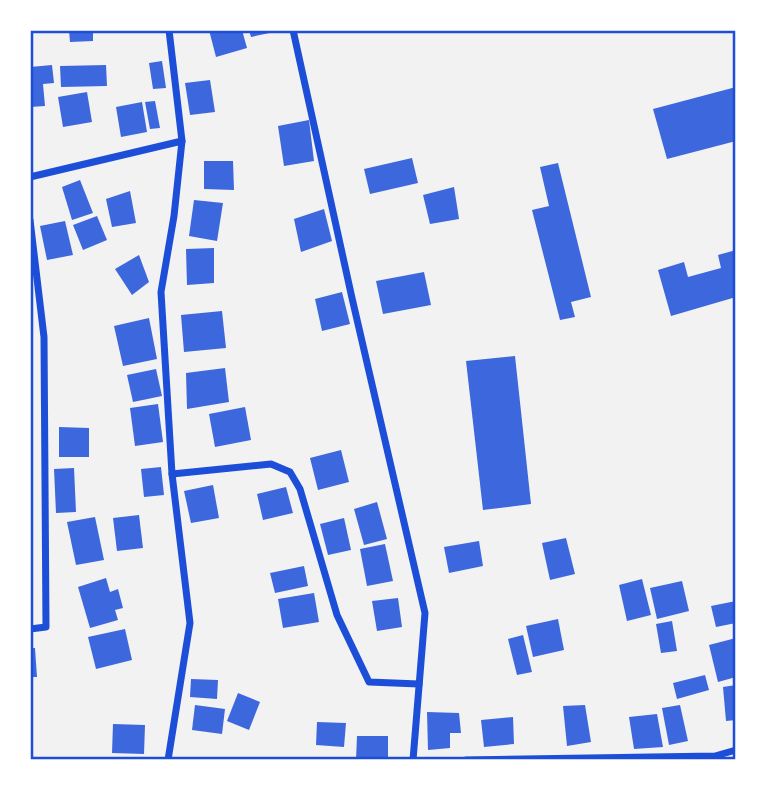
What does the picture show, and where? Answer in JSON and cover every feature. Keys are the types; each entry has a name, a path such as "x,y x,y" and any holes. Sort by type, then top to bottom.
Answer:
{"street":[{"path":"168,760 190,623 172,474 161,292 174,216 181,141 169,30"},
{"path":"293,30 425,613 413,760"},
{"path":"30,177 181,141"},
{"path":"30,220 44,337 46,626 30,629"},
{"path":"172,474 271,464 290,472 300,489 337,615 369,682 419,684"},
{"path":"466,760 715,758 736,750"}],"building":[{"path":"69,30 93,30 93,41 70,42"},
{"path":"209,30 242,30 247,48 216,57"},
{"path":"249,30 278,30 279,31 251,37"},
{"path":"162,61 166,88 153,89 149,63"},
{"path":"52,65 54,83 43,84 45,106 30,107 30,67"},
{"path":"106,65 107,86 61,87 60,66"},
{"path":"210,80 215,112 190,115 185,83"},
{"path":"736,87 736,141 667,159 653,109"},
{"path":"87,92 92,122 63,127 58,97"},
{"path":"155,101 160,128 150,129 145,102"},
{"path":"142,102 147,132 121,137 116,107"},
{"path":"309,120 314,161 284,166 278,126"},
{"path":"412,158 418,183 370,194 364,169"},
{"path":"204,161 233,161 234,190 204,189"},
{"path":"558,163 591,297 571,302 575,317 560,320 532,210 549,206 540,167"},
{"path":"80,180 93,213 72,220 62,187"},
{"path":"454,187 459,219 430,224 423,195"},
{"path":"130,191 136,223 112,227 106,199"},
{"path":"194,200 223,203 217,241 189,236"},
{"path":"324,209 332,241 301,252 294,219"},
{"path":"97,216 107,240 83,250 73,225"},
{"path":"65,221 73,255 47,260 40,226"},
{"path":"214,248 214,283 187,285 186,249"},
{"path":"736,250 736,297 671,316 658,270 684,262 688,277 721,268 718,255"},
{"path":"139,255 149,282 132,295 115,269"},
{"path":"424,272 431,305 383,314 376,281"},
{"path":"342,292 350,324 322,331 315,299"},
{"path":"222,311 226,348 184,352 181,315"},
{"path":"149,318 157,359 123,366 114,326"},
{"path":"515,356 531,504 483,510 466,361"},
{"path":"225,368 229,402 187,409 186,373"},
{"path":"156,369 162,396 133,402 127,375"},
{"path":"158,404 163,442 135,446 130,408"},
{"path":"245,407 251,440 215,447 209,414"},
{"path":"59,427 89,428 89,457 59,457"},
{"path":"341,450 349,482 318,490 310,458"},
{"path":"161,467 164,495 144,497 141,469"},
{"path":"74,468 76,512 56,513 54,469"},
{"path":"213,485 219,518 191,523 184,491"},
{"path":"286,487 293,513 263,520 257,494"},
{"path":"377,502 387,539 364,545 354,509"},
{"path":"139,515 143,548 117,551 113,518"},
{"path":"95,517 104,560 76,565 67,522"},
{"path":"344,518 351,550 328,555 320,524"},
{"path":"566,538 575,574 550,580 542,543"},
{"path":"479,541 483,566 449,573 444,547"},
{"path":"385,544 393,581 367,586 360,549"},
{"path":"304,566 308,586 275,593 270,573"},
{"path":"106,578 110,592 118,589 123,608 115,610 118,620 90,628 78,587"},
{"path":"642,579 651,615 627,621 619,585"},
{"path":"682,581 689,611 657,619 650,588"},
{"path":"314,593 319,622 283,628 278,599"},
{"path":"398,598 402,627 377,631 372,601"},
{"path":"736,601 736,623 716,627 711,606"},
{"path":"558,619 564,650 533,657 526,626"},
{"path":"672,621 677,651 661,653 656,624"},
{"path":"125,629 132,660 96,669 88,637"},
{"path":"523,635 532,672 517,675 508,639"},
{"path":"736,638 736,677 718,682 709,645"},
{"path":"30,648 35,648 37,677 30,677"},
{"path":"705,675 709,690 677,699 673,683"},
{"path":"191,679 218,680 217,699 190,697"},
{"path":"736,685 736,720 726,721 723,687"},
{"path":"238,693 260,702 249,730 227,721"},
{"path":"195,705 225,709 222,734 192,730"},
{"path":"585,705 591,742 567,746 563,706"},
{"path":"680,705 688,741 669,745 662,708"},
{"path":"427,712 459,713 461,733 450,733 450,748 428,750"},
{"path":"657,714 663,747 634,749 629,717"},
{"path":"513,717 514,744 484,747 481,720"},
{"path":"317,722 346,723 344,747 316,745"},
{"path":"113,724 145,725 144,754 112,753"},
{"path":"357,736 388,736 388,760 356,760"}]}
